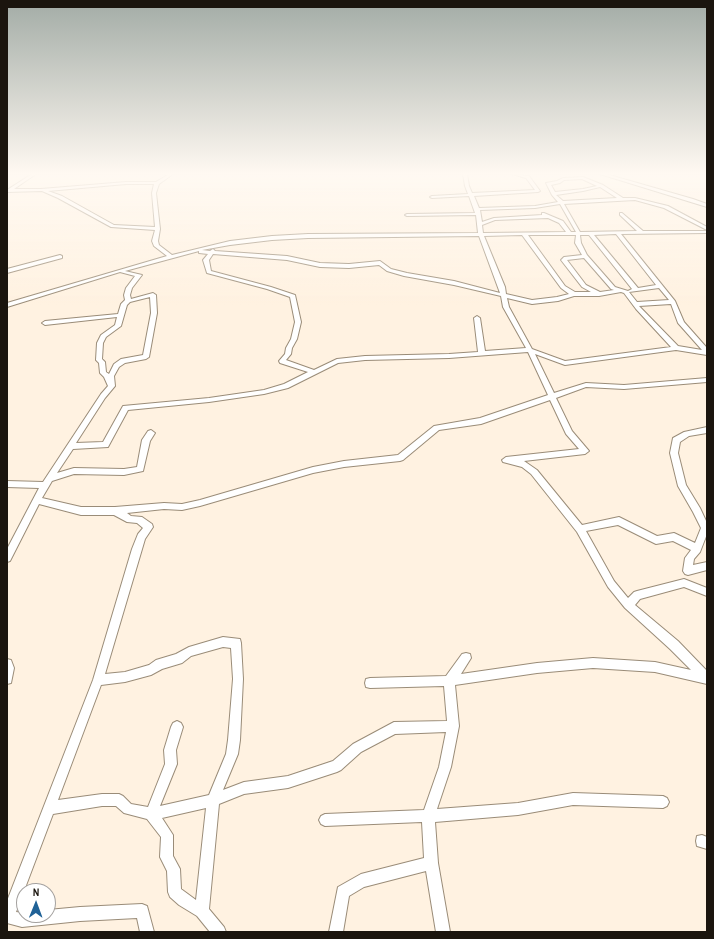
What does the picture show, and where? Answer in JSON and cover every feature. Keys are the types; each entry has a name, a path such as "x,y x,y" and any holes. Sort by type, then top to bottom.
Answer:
{"street":[{"path":"98,218 113,226 158,229"},
{"path":"157,218 158,229 155,241 157,246 172,256"},
{"path":"478,218 481,234 504,293 506,307 530,350 569,432 585,452 506,460 524,464 534,472 580,529 611,584 628,605 674,645 707,679"},
{"path":"479,225 494,218 499,218"},
{"path":"553,218 561,222 569,233"},
{"path":"571,218 578,230 578,243 584,256 609,284 619,291"},
{"path":"626,218 641,232"},
{"path":"685,218 707,230"},
{"path":"7,311 8,304 172,256 222,245 289,236 524,234 707,230"},
{"path":"617,232 673,302 682,323 707,352"},
{"path":"590,233 636,290"},
{"path":"524,234 556,279 563,287 574,294"},
{"path":"222,245 210,253 206,260 209,272 275,289 293,296 298,322 294,339 289,348 288,354 282,361 314,372"},
{"path":"192,251 287,258 320,265 349,266 380,263 389,270 504,293 532,302 558,299 574,294 599,294 619,291 626,292 660,286"},
{"path":"584,256 566,258 564,260 584,286 599,294"},
{"path":"7,271 60,257"},
{"path":"115,272 130,272 139,275 129,288 127,295 128,302"},
{"path":"626,292 635,304 676,348"},
{"path":"7,558 47,482 103,396 112,386 111,376 116,366 123,361 146,357 154,313 153,295 124,304 118,326 103,336 100,343 99,360 102,362 103,373 107,376 112,386"},
{"path":"635,304 673,302"},
{"path":"45,323 122,315"},
{"path":"477,318 482,354"},
{"path":"71,446 105,445 126,408 209,400 264,392 286,386 337,362 365,358 428,357 530,350 565,363 676,348 707,352"},
{"path":"37,500 81,511 115,511 164,506 182,507 313,470 344,464 400,458 436,428 481,421 586,385 624,387 707,380"},
{"path":"707,430 687,434 676,440 674,453 682,486 697,510 705,528 697,549 690,558 688,570 707,566"},
{"path":"7,484 47,482 74,471 124,472 140,469 146,440 151,433"},
{"path":"115,511 130,519 139,520 149,528 141,537 136,549 98,680 7,916 22,920 80,914 142,911 147,932"},
{"path":"580,529 619,521 656,540 674,538 697,549"},
{"path":"628,605 637,595 684,583 707,592"},
{"path":"98,680 125,677 151,670 160,664 178,659 189,652 223,642 236,643 238,679 234,740 232,754 213,800 202,911"},
{"path":"443,932 431,863 428,816 445,767 453,726 449,681 466,658"},
{"path":"370,683 449,681 537,668 593,663 655,667 707,679"},
{"path":"7,664 9,668 7,679"},
{"path":"49,808 102,800 119,800 128,809 151,814 213,800 244,788 288,782 337,766 357,748 394,728 453,726"},
{"path":"151,814 171,764 170,750 178,727"},
{"path":"325,820 428,816 518,809 573,799 663,802"},
{"path":"151,814 168,836 166,857 173,870 175,892 184,900 202,911 219,932"},
{"path":"336,932 343,892 361,881 431,863"}]}
